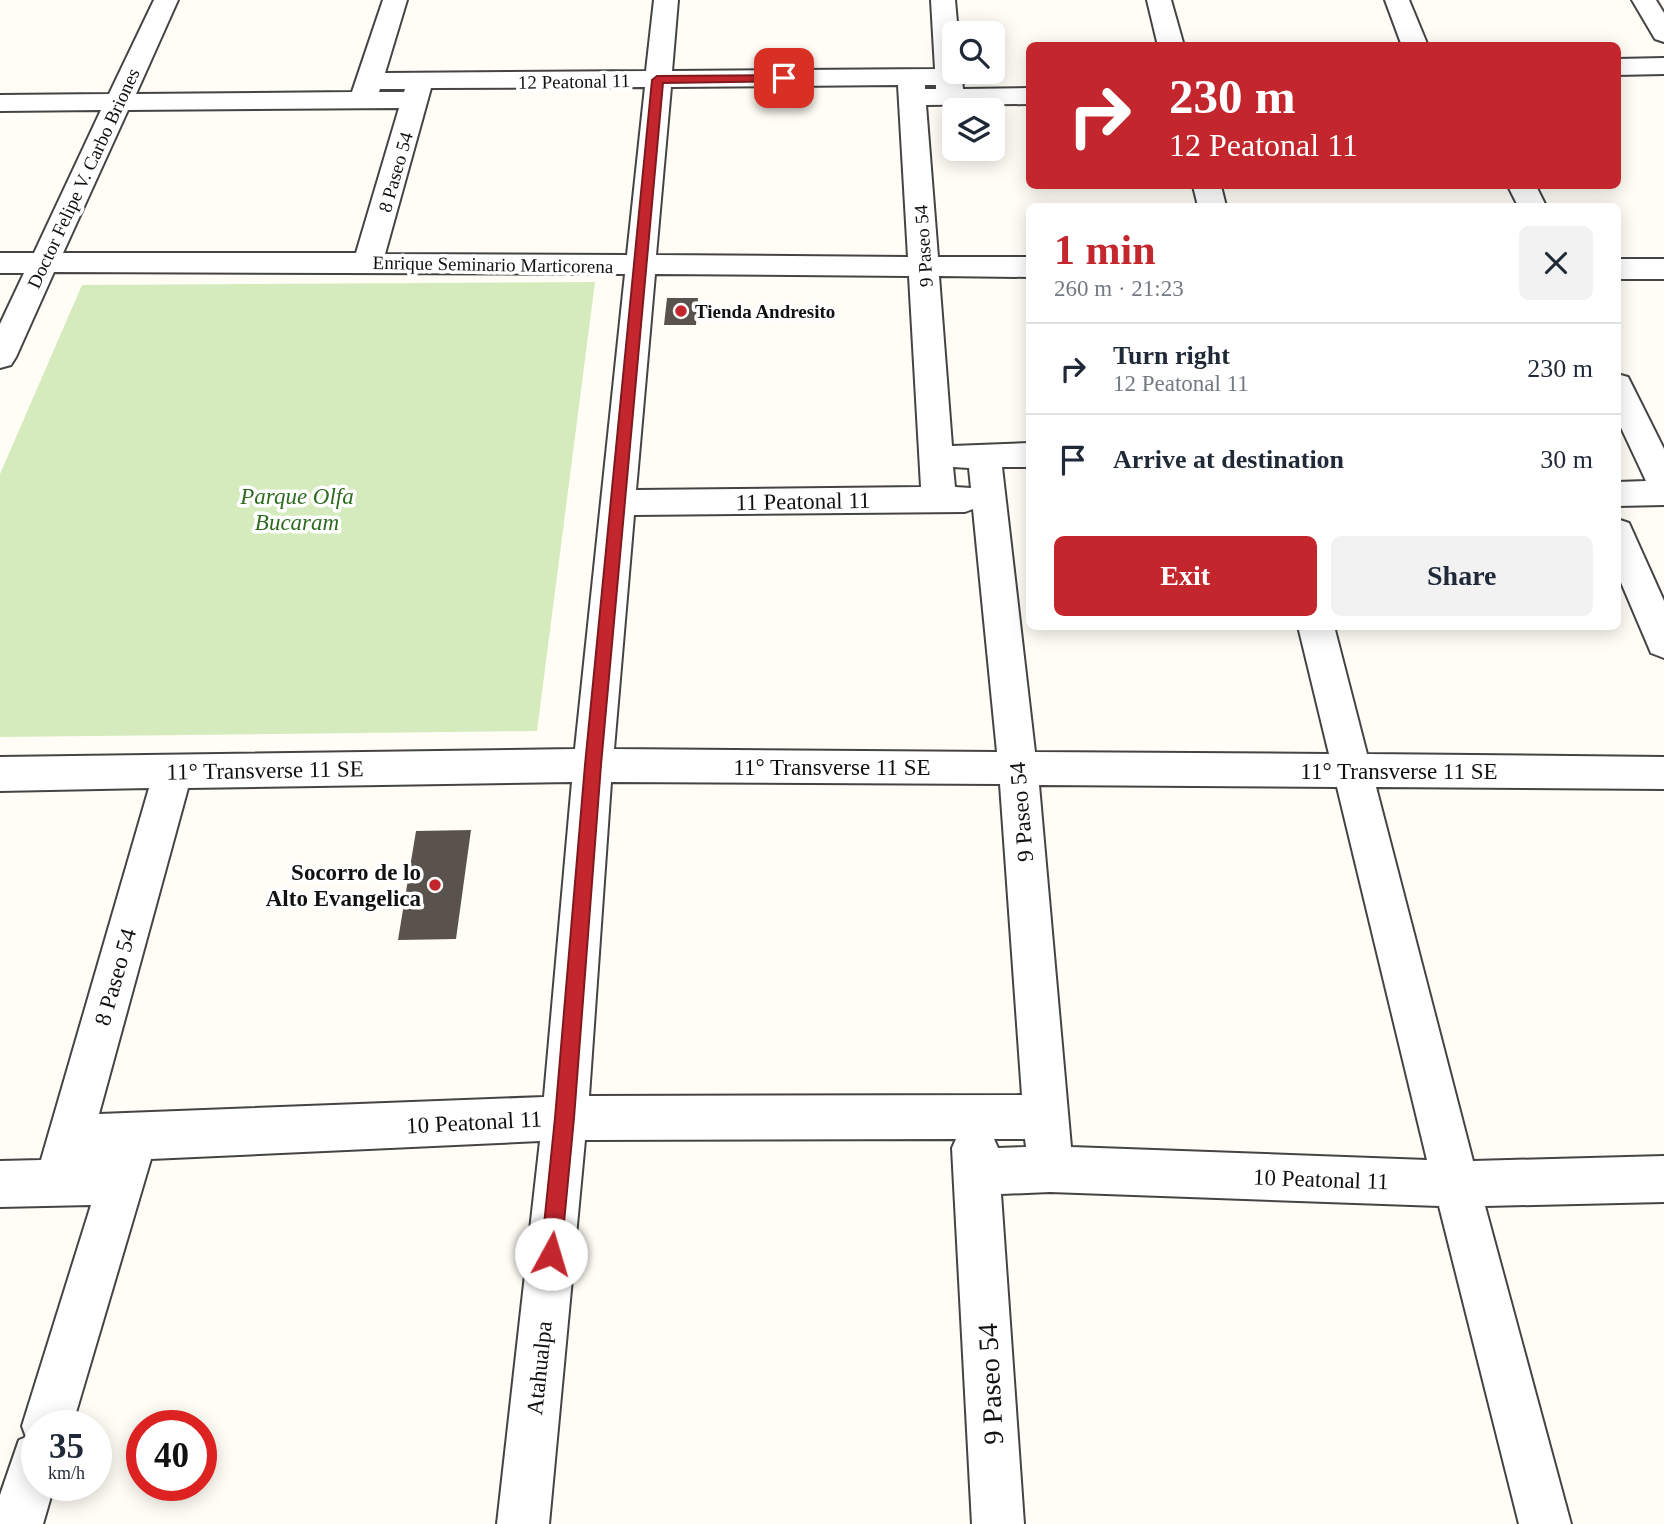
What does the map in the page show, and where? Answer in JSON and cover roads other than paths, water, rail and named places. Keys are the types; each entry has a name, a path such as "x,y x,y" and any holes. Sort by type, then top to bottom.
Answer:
{"street":[{"name":"Doctor Felipe V. Carbo Briones","path":"0,357 166,0"},
{"path":"366,90 395,0"},
{"name":"Atahualpa","path":"523,1524 565,1118 593,765 666,0"},
{"path":"943,0 949,87"},
{"path":"1159,0 1170,42"},
{"path":"1397,0 1413,42"},
{"path":"1644,0 1664,34"},
{"path":"1656,0 1664,3"},
{"path":"1621,67 1664,66"},
{"name":"12 Peatonal 11","path":"0,103 119,102 657,80 949,87 1026,96"},
{"name":"9 Paseo 54","path":"912,87 939,499"},
{"name":"8 Paseo 54","path":"368,261 418,91"},
{"name":"Enrique Seminario Marticorena","path":"0,263 368,261 640,266 1026,267"},
{"path":"1621,269 1664,269"},
{"path":"1621,402 1632,449 1664,484"},
{"path":"936,457 1026,455"},
{"name":"9 Paseo 54","path":"985,456 1018,769 1050,1169"},
{"path":"1621,494 1664,493"},
{"name":"11 Peatonal 11","path":"617,503 988,498"},
{"path":"1621,541 1664,643"},
{"path":"1317,630 1350,771 1545,1524"},
{"name":"11° Transverse 11 SE","path":"0,774 593,765 1664,774"},
{"name":"8 Paseo 54","path":"57,1183 173,772"},
{"name":"10 Peatonal 11","path":"70,1137 135,1137 565,1118 1045,1117"},
{"name":"9 Paseo 54","path":"972,1118 978,1172 998,1524"},
{"path":"52,1410 135,1137"},
{"name":"10 Peatonal 11","path":"978,1172 1050,1169 1456,1184 1664,1179"},
{"path":"0,1184 122,1181"},
{"path":"17,1524 24,1501"}],"place":[{"name":"Tienda Andresito","path":"681,311"},
{"name":"Socorro de lo Alto Evangelica","path":"435,885"}],"park label":[{"name":"Parque Olfa Bucaram","path":"297,509"}]}
